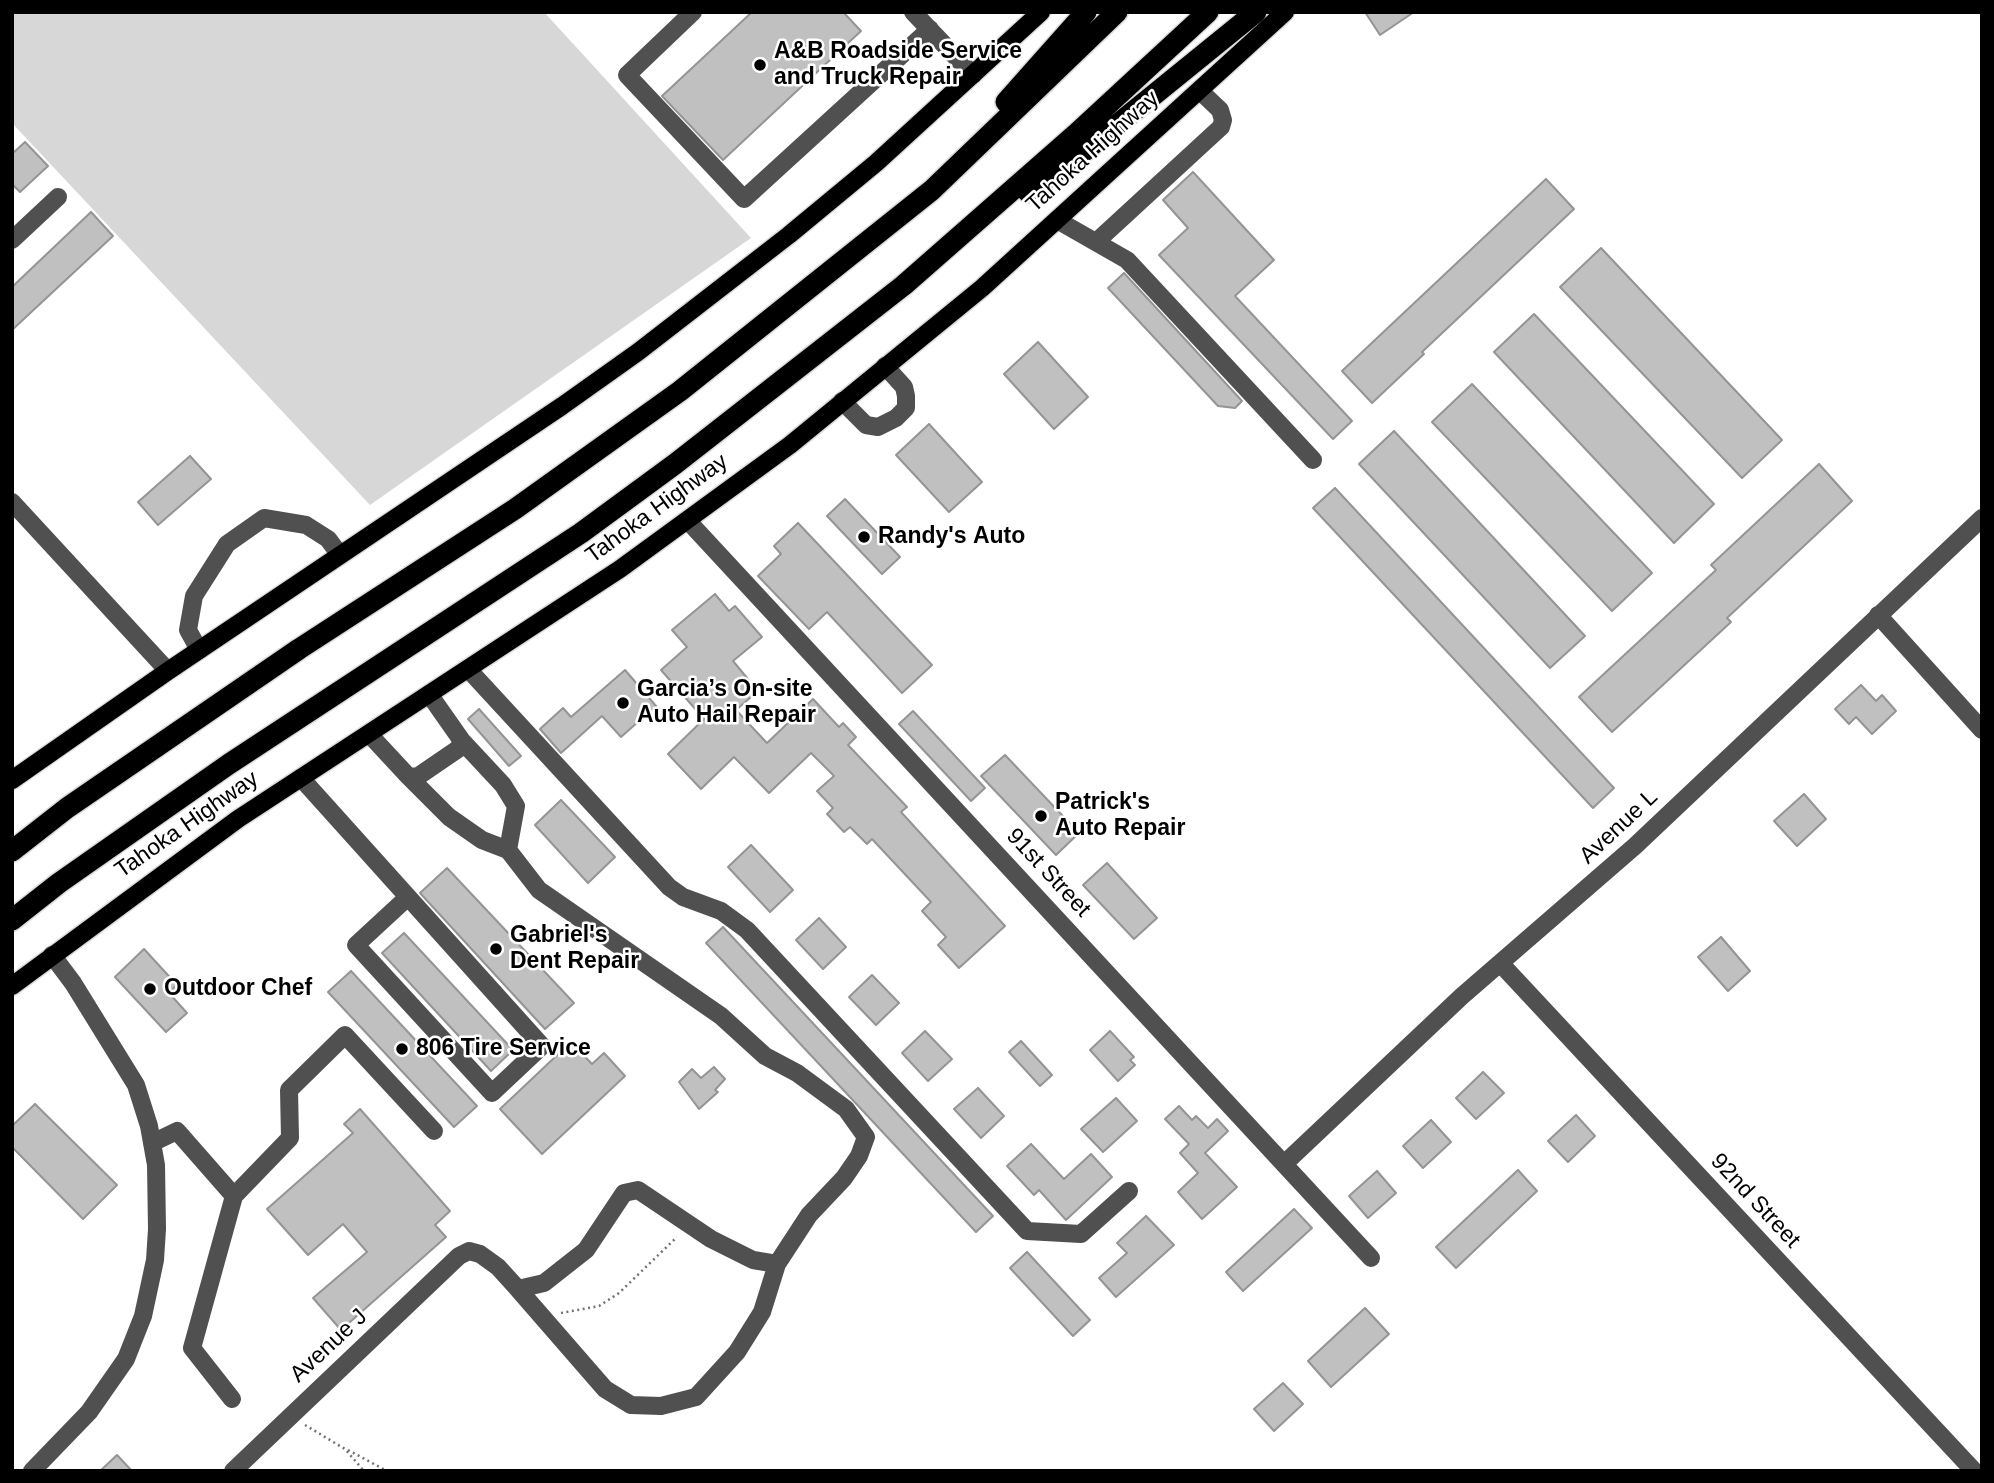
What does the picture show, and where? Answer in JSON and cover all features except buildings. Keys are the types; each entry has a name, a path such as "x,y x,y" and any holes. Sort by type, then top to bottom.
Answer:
{"highway":[{"path":"915,204 1086,12"},
{"path":"12,851 67,808 299,649 515,509 681,391 915,204 1117,12"},
{"name":"Tahoka Highway","path":"12,920 59,883 229,764 581,533 695,449 916,274 1076,134 1208,12"},
{"path":"916,274 1087,149 1255,12"}],"main road":[{"path":"12,780 168,671 562,407 638,352 789,235 973,75 1041,12"},
{"name":"Tahoka Highway","path":"12,986 227,827 688,521 982,288 1285,12"}],"street":[{"path":"693,12 627,75 744,199 930,29"},
{"path":"913,12 973,75"},
{"path":"1096,242 1221,127 1223,120 1220,110 1200,91"},
{"path":"12,240 58,197"},
{"path":"1057,220 1127,260 1313,460"},
{"path":"842,401 866,425 878,428 896,418 906,408 906,396 904,387 885,366"},
{"path":"12,502 168,671"},
{"path":"199,650 188,630 194,596 227,544 264,518 306,525 328,539 340,555"},
{"name":"Avenue L","path":"1284,1164 1501,964 1635,846 1982,518"},
{"name":"91st Street","path":"688,521 1371,1258"},
{"path":"1878,615 1982,730"},
{"path":"468,669 669,887 683,897 721,911 747,930 1027,1231 1081,1234 1129,1191"},
{"path":"429,694 462,741 503,785 516,806 508,850"},
{"path":"369,734 449,817 482,840 508,850 539,890 721,1016 765,1056 797,1073 846,1109 860,1124 866,1137 859,1156 844,1178 809,1215 778,1264 762,1312 737,1352 696,1397 661,1406 631,1405 605,1389 533,1310 518,1289 544,1283 586,1250 624,1193 638,1189 711,1239 753,1260 778,1264"},
{"path":"408,776 417,777 458,749 462,741"},
{"path":"302,778 542,1046 492,1093 356,945 408,897"},
{"path":"32,1471 89,1412 112,1382 134,1343 155,1260 158,1194 152,1143 136,1085 73,983 52,955"},
{"name":"92nd Street","path":"1501,964 1975,1471"},
{"path":"232,1399 192,1348 234,1196 290,1138 289,1090 345,1035 434,1131"},
{"path":"152,1143 177,1130 234,1196"},
{"name":"Avenue J","path":"233,1471 459,1256 469,1251 480,1254 498,1267 518,1289"}],"path":[{"path":"533,1310 555,1314 580,1311 609,1300 670,1246 678,1233 680,1218"},
{"path":"290,1416 387,1471"},
{"path":"345,1449 364,1471"}],"shaded area":[{"path":"12,12 544,12 751,238 370,505 12,123"}],"place":[{"name":"A&B Roadside Service and Truck Repair","path":"760,65"},
{"name":"Randy's Auto","path":"864,537"},
{"name":"Garcia’s On-site Auto Hail Repair","path":"623,703"},
{"name":"Patrick's Auto Repair","path":"1041,816"},
{"name":"Gabriel's Dent Repair","path":"496,949"},
{"name":"Outdoor Chef","path":"150,989"},
{"name":"806 Tire Service","path":"402,1049"}]}
